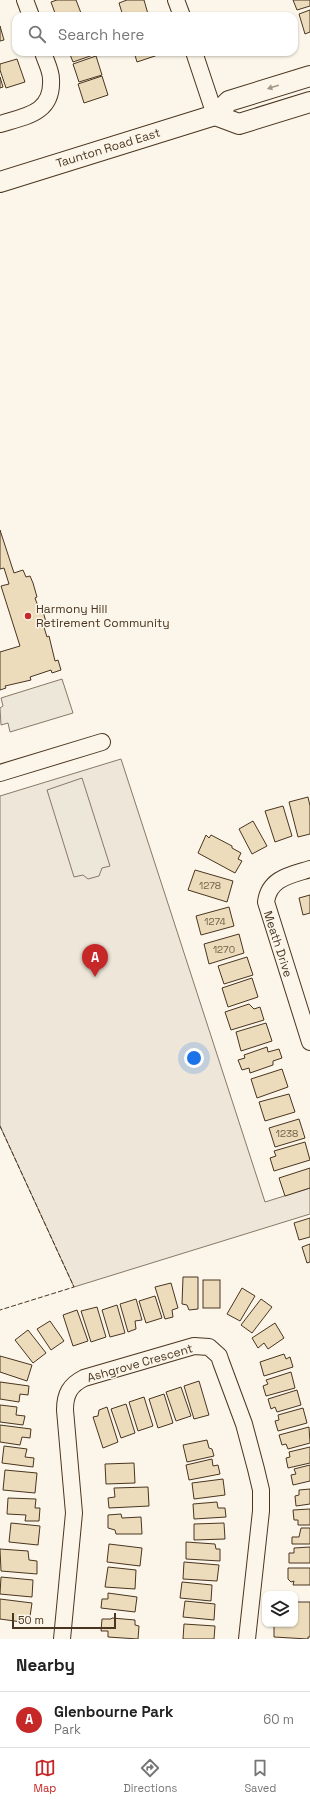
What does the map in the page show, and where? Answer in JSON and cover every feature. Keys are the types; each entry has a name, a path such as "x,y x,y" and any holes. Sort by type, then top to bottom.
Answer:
{"main road":[{"name":"Taunton Road East","path":"0,182 215,115 229,101 310,76"},
{"path":"215,115 239,124 310,102"}],"street":[{"path":"25,0 29,12"},
{"path":"176,0 180,12"},
{"path":"0,124 31,115 44,107 50,95 51,77 44,56"},
{"path":"195,56 215,115"},
{"path":"0,773 102,742"},
{"name":"Meath Drive","path":"310,869 276,881 268,891 266,902 310,1042"},
{"name":"Ashgrove Crescent","path":"62,1639 74,1524 65,1410 68,1391 72,1385 84,1378 185,1347 202,1346 209,1347 215,1351 221,1362 244,1424 261,1490 261,1511 246,1639"}],"shaded area":[{"path":"62,679 73,713 10,732 8,723 1,725 0,708 3,706 1,698"},
{"path":"121,759 265,1202 310,1188 310,1214 74,1287 0,1126 0,796"},
{"path":"82,778 110,866 102,868 99,876 88,879 83,875 74,877 47,790"}],"building":[{"path":"57,0 76,0 81,12 55,12 51,2"},
{"path":"127,0 144,0 147,12 122,12 119,3"},
{"path":"293,0 310,0 310,6 297,10"},
{"path":"310,10 310,32 305,34 299,14"},
{"path":"0,26 4,40 0,41"},
{"path":"71,56 90,56 73,62"},
{"path":"96,56 102,75 79,82 73,64"},
{"path":"135,56 155,56 137,62"},
{"path":"17,59 25,82 6,88 0,70 0,64"},
{"path":"102,76 108,95 84,103 78,84"},
{"path":"0,77 3,87 0,88"},
{"name":"Harmony Hill Retirement Community","path":"0,530 14,573 23,570 26,577 30,576 37,597 35,598 39,609 42,608 46,622 43,624 47,637 49,636 55,661 58,660 61,670 52,673 51,670 30,677 31,680 5,686 6,688 0,690 0,652 20,646 1,586 9,584 4,568 0,569"},
{"path":"308,797 310,806 310,834 298,837 289,802"},
{"path":"283,806 292,836 275,842 265,811"},
{"path":"253,821 267,846 252,854 239,829"},
{"path":"206,835 209,838 211,835 232,846 232,848 241,853 238,859 242,861 235,873 198,853"},
{"path":"195,870 233,881 227,902 188,890"},
{"path":"310,895 310,913 303,915 299,898"},
{"path":"229,907 234,926 201,935 196,916"},
{"path":"239,934 244,953 209,964 204,944"},
{"path":"247,957 253,975 224,984 218,966"},
{"path":"252,978 258,997 228,1007 222,988"},
{"path":"249,1004 254,1009 260,1007 264,1020 231,1030 225,1012"},
{"path":"266,1023 272,1041 241,1051 236,1032"},
{"path":"267,1047 268,1052 279,1049 282,1058 273,1061 273,1065 250,1073 249,1068 242,1070 238,1060 245,1058 244,1055"},
{"path":"282,1069 288,1087 257,1098 251,1079"},
{"path":"289,1094 295,1112 265,1121 259,1102"},
{"path":"299,1119 305,1138 275,1147 269,1128"},
{"path":"305,1142 310,1160 274,1171 270,1158 276,1156 274,1151"},
{"path":"310,1168 310,1188 285,1196 279,1178"},
{"path":"310,1218 310,1237 299,1240 294,1223"},
{"path":"310,1244 310,1262 307,1263 302,1247"},
{"path":"183,1277 198,1277 198,1309 189,1310 187,1305 182,1304"},
{"path":"203,1280 220,1280 220,1308 203,1308"},
{"path":"171,1283 178,1308 172,1310 173,1317 165,1319 155,1287"},
{"path":"242,1288 255,1296 240,1321 227,1314"},
{"path":"155,1296 162,1318 146,1323 139,1301"},
{"path":"136,1299 142,1320 135,1321 136,1329 128,1332 120,1304"},
{"path":"261,1299 272,1307 252,1333 241,1325"},
{"path":"117,1305 125,1333 110,1337 102,1310"},
{"path":"97,1307 106,1337 91,1342 81,1311"},
{"path":"77,1310 88,1341 73,1346 63,1315"},
{"path":"50,1321 64,1341 51,1350 37,1329"},
{"path":"275,1323 284,1338 268,1349 264,1343 258,1348 252,1338"},
{"path":"28,1330 46,1353 33,1363 15,1340"},
{"path":"284,1354 286,1359 290,1357 293,1367 264,1376 260,1362"},
{"path":"0,1356 32,1365 27,1381 0,1372"},
{"path":"291,1372 295,1388 266,1396 263,1386 268,1384 266,1380"},
{"path":"199,1381 209,1415 194,1419 184,1386"},
{"path":"0,1382 29,1386 28,1395 20,1394 19,1402 0,1399"},
{"path":"181,1387 191,1416 176,1421 166,1392"},
{"path":"297,1390 301,1405 277,1412 275,1407 271,1409 268,1399"},
{"path":"164,1394 173,1423 158,1428 149,1399"},
{"path":"144,1397 153,1426 138,1431 129,1402"},
{"path":"126,1404 135,1433 121,1438 111,1409"},
{"path":"0,1405 17,1407 16,1415 25,1416 23,1425 0,1422"},
{"path":"107,1407 118,1442 103,1448 93,1417 98,1416 99,1410"},
{"path":"303,1408 307,1423 278,1431 275,1421 279,1420 278,1415"},
{"path":"0,1425 31,1429 30,1438 22,1437 20,1445 0,1442"},
{"path":"309,1427 310,1443 288,1449 286,1444 282,1445 279,1435"},
{"path":"207,1440 209,1448 212,1449 214,1456 187,1462 183,1445"},
{"path":"4,1446 27,1449 25,1457 34,1458 33,1467 2,1463"},
{"path":"310,1447 310,1463 288,1468 286,1458 290,1457 289,1452"},
{"path":"212,1459 213,1466 218,1465 220,1474 189,1480 186,1465"},
{"path":"134,1463 135,1483 106,1484 105,1464"},
{"path":"310,1465 310,1481 293,1485 291,1475 296,1474 294,1469"},
{"path":"5,1470 37,1473 35,1493 3,1490"},
{"path":"223,1479 225,1495 194,1499 192,1483"},
{"path":"148,1487 149,1506 109,1508 108,1498 115,1497 114,1488"},
{"path":"310,1489 310,1504 296,1506 295,1496 299,1495 299,1490"},
{"path":"8,1498 36,1499 35,1508 40,1508 39,1521 25,1521 26,1515 7,1514"},
{"path":"217,1502 218,1508 225,1508 226,1517 194,1519 193,1504"},
{"path":"310,1509 310,1525 298,1525 298,1520 294,1520 293,1510"},
{"path":"121,1514 122,1518 141,1517 142,1534 116,1534 115,1530 108,1528 108,1515"},
{"path":"11,1523 40,1526 38,1545 9,1542"},
{"path":"224,1523 225,1539 194,1540 194,1524"},
{"path":"301,1528 310,1528 310,1544 292,1544 292,1537 299,1537"},
{"path":"186,1542 215,1544 216,1549 220,1549 220,1561 186,1559"},
{"path":"109,1544 142,1548 140,1566 107,1562"},
{"path":"310,1547 310,1563 289,1563 289,1553 294,1553 294,1548"},
{"path":"0,1549 28,1551 29,1560 37,1561 37,1574 1,1571"},
{"path":"184,1562 219,1565 217,1581 183,1579"},
{"path":"108,1567 136,1570 135,1589 105,1587"},
{"path":"288,1568 310,1568 310,1585 293,1585 294,1581 291,1582 288,1579"},
{"path":"1,1577 33,1580 32,1597 0,1594"},
{"path":"182,1582 212,1585 211,1601 180,1598"},
{"path":"108,1593 137,1597 135,1612 101,1608 102,1599 108,1599"},
{"path":"0,1599 32,1603 29,1623 0,1619"},
{"path":"185,1601 215,1604 214,1620 183,1617"},
{"path":"298,1602 310,1602 310,1637 308,1637 308,1639 274,1637 274,1627 298,1627"},
{"path":"112,1618 135,1620 135,1625 139,1626 138,1639 108,1637 108,1631 101,1631 102,1619"},
{"path":"184,1624 215,1626 214,1639 183,1639"}],"fence":[{"path":"0,1126 74,1287 0,1310"}],"place":[{"name":"Harmony Hill Retirement Community","path":"28,616"},
{"name":"Glenbourne Park","path":"95,977"}]}
